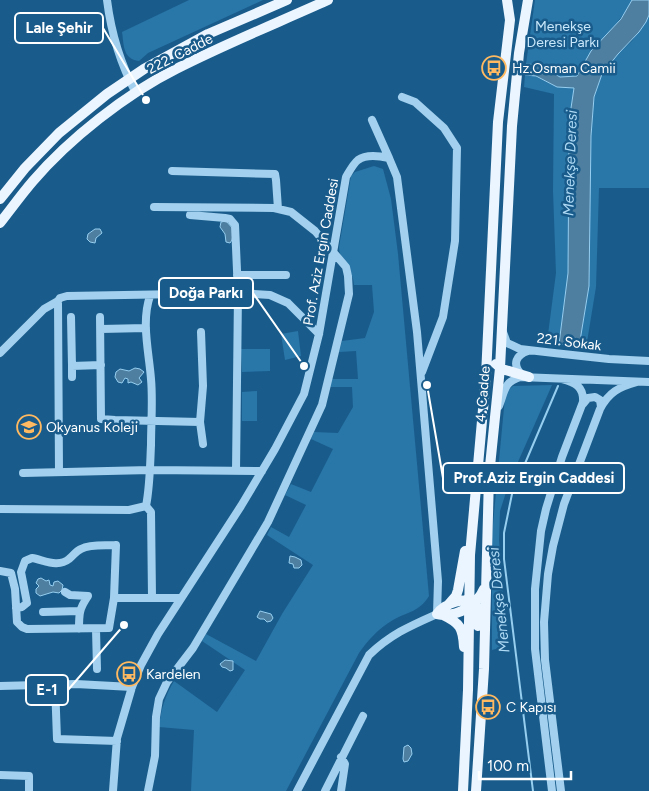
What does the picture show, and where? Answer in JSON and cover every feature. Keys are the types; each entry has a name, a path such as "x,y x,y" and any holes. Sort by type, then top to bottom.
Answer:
{"main road":[{"name":"222. Cadde","path":"0,199 59,133 107,94 144,69 208,34 287,0"},
{"name":"222. Cadde","path":"0,223 33,181 61,153 102,118 136,93 175,70 328,0"},
{"name":"4. Cadde","path":"463,791 471,604 470,555 486,376 498,122 510,20 507,0"},
{"name":"4. Cadde","path":"476,791 483,683 489,476 500,368 512,126 519,53 528,0"},
{"path":"489,316 494,359 500,368 525,375"},
{"path":"449,604 456,596 458,590 473,513"},
{"path":"440,614 471,604 481,597 485,586"},
{"path":"440,614 441,608 463,601 471,604 478,613 478,665 483,683"},
{"path":"440,614 454,620 462,630 468,678"}],"street":[{"path":"107,0 116,43 129,80 136,93"},
{"path":"402,97 415,102 444,128 457,148 455,241 451,270 443,317 422,374"},
{"path":"297,791 369,655 382,642 397,632 440,614 422,374 397,177 372,120"},
{"name":"Prof. Aziz Ergin Caddesi","path":"113,791 117,742 132,687 141,665 158,634 262,471 304,394 319,334 346,177 358,160 370,156 389,158"},
{"path":"172,171 275,174 278,209"},
{"path":"148,791 155,756 156,717 159,698 167,682 193,648 268,522 322,405 349,294 346,268 315,231 291,212 278,209 154,208"},
{"path":"190,215 225,218 233,222 236,233 238,275 236,470"},
{"path":"238,275 286,275"},
{"path":"0,353 38,315 60,298 67,296 270,295 288,303 319,334"},
{"path":"150,296 147,304 146,328 151,381 150,470 146,506 151,512 152,597"},
{"path":"58,301 59,472"},
{"path":"71,317 72,377"},
{"path":"100,317 101,418 200,422"},
{"name":"221. Sokak","path":"502,324 507,343 520,349 609,359 649,360"},
{"path":"101,328 146,328"},
{"path":"201,332 203,386 200,422 203,444"},
{"path":"525,375 516,368 516,359 521,353 530,350"},
{"path":"72,366 101,365"},
{"path":"496,412 505,388 510,381 525,375 562,379 649,382"},
{"path":"552,791 535,649 535,589 541,531 546,509 562,457 582,405 583,396 580,388 573,382 562,379"},
{"path":"561,791 545,660 544,622 548,574 553,546 564,504 600,409 605,400 616,390 637,382"},
{"path":"582,405 588,398 595,397 601,402 600,409"},
{"path":"23,473 150,470 262,471"},
{"path":"0,509 128,510 146,506"},
{"path":"0,570 12,573 17,622 22,628 109,628 114,598 116,545 86,547 78,550 68,561 60,563 49,563 32,558 25,561 21,572 27,603 22,607 16,608"},
{"path":"66,592 70,595 88,596 79,611 79,629"},
{"path":"114,598 181,598"},
{"path":"43,612 79,611"},
{"path":"96,629 97,669"},
{"path":"0,686 55,684 132,687"},
{"path":"55,684 57,739 117,742"},
{"path":"325,791 362,716"},
{"path":"341,757 345,764 341,791"},
{"path":"0,775 29,776 30,791"}],"green space":[{"path":"189,0 263,0 148,53 139,61 127,55 122,32"},
{"name":"Menekşe Deresi Parkı","path":"535,0 632,0 619,20 589,56 577,76 560,77 539,65 526,64"},
{"path":"649,15 649,188 599,188 596,287 586,348 579,347 589,286 591,136 594,97 602,74 618,54 632,41"},
{"path":"525,75 535,76 557,87 574,87 569,135 568,273 559,344 547,342 556,273 553,191 554,94 524,87"},
{"path":"374,166 383,169 391,199 398,254 429,596 417,608 383,627 362,648 286,791 191,791 194,730 159,727 164,703 174,681 217,712 245,670 202,641 206,634 256,661 282,614 313,565 267,535 271,527 289,537 306,505 285,495 291,484 311,492 333,449 311,439 314,432 338,433 353,407 352,387 330,387 332,379 358,379 356,351 339,352 342,341 365,338 374,312 372,285 354,285 351,273 341,256 339,247 351,176 355,172"},
{"path":"298,331 301,356 285,360 281,334"},
{"path":"241,349 270,349 270,371 242,372"},
{"path":"552,385 510,480 500,511 499,540 507,646 492,650 492,535 505,397 508,390 513,386"},
{"path":"257,391 257,421 242,421 242,392"}],"water":[{"path":"632,0 649,0 649,15 639,32 602,74 594,97 591,136 589,286 579,347 559,344 568,273 569,135 574,88 557,87 536,76 525,75 526,64 539,65 560,77 577,76 591,51 621,19"},
{"path":"226,221 234,230 230,243 226,242 225,234 220,227 221,222"},
{"path":"95,229 100,229 102,233 96,238 95,243 87,239 88,234"},
{"path":"135,368 144,372 139,378 142,382 138,385 131,382 128,383 128,379 125,378 122,383 118,382 115,377 116,372 120,369 129,371"},
{"path":"290,556 301,560 302,565 299,568 294,568 293,564 289,563"},
{"path":"41,578 46,581 49,580 50,585 53,586 54,582 58,581 63,585 62,590 59,593 53,592 40,596 36,593 36,589 39,586 36,583"},
{"path":"260,611 271,614 273,618 271,621 267,622 257,617"},
{"path":"225,660 233,661 233,670 230,671 222,667 220,664"},
{"path":"408,745 411,748 412,754 408,761 404,762 404,747"}],"waterway":[{"name":"Menekşe Deresi","path":"533,791 504,559 504,533 512,494 558,386"}],"place":[{"name":"Hz.Osman Camii","path":"494,68"},
{"name":"Lale Şehir","path":"146,100"},
{"name":"Doğa Parkı","path":"304,366"},
{"name":"Prof.Aziz Ergin Caddesi","path":"427,385"},
{"name":"Okyanus Koleji","path":"29,427"},
{"name":"E-1","path":"124,625"},
{"name":"Kardelen","path":"129,674"},
{"name":"C Kapısı","path":"488,707"}]}
